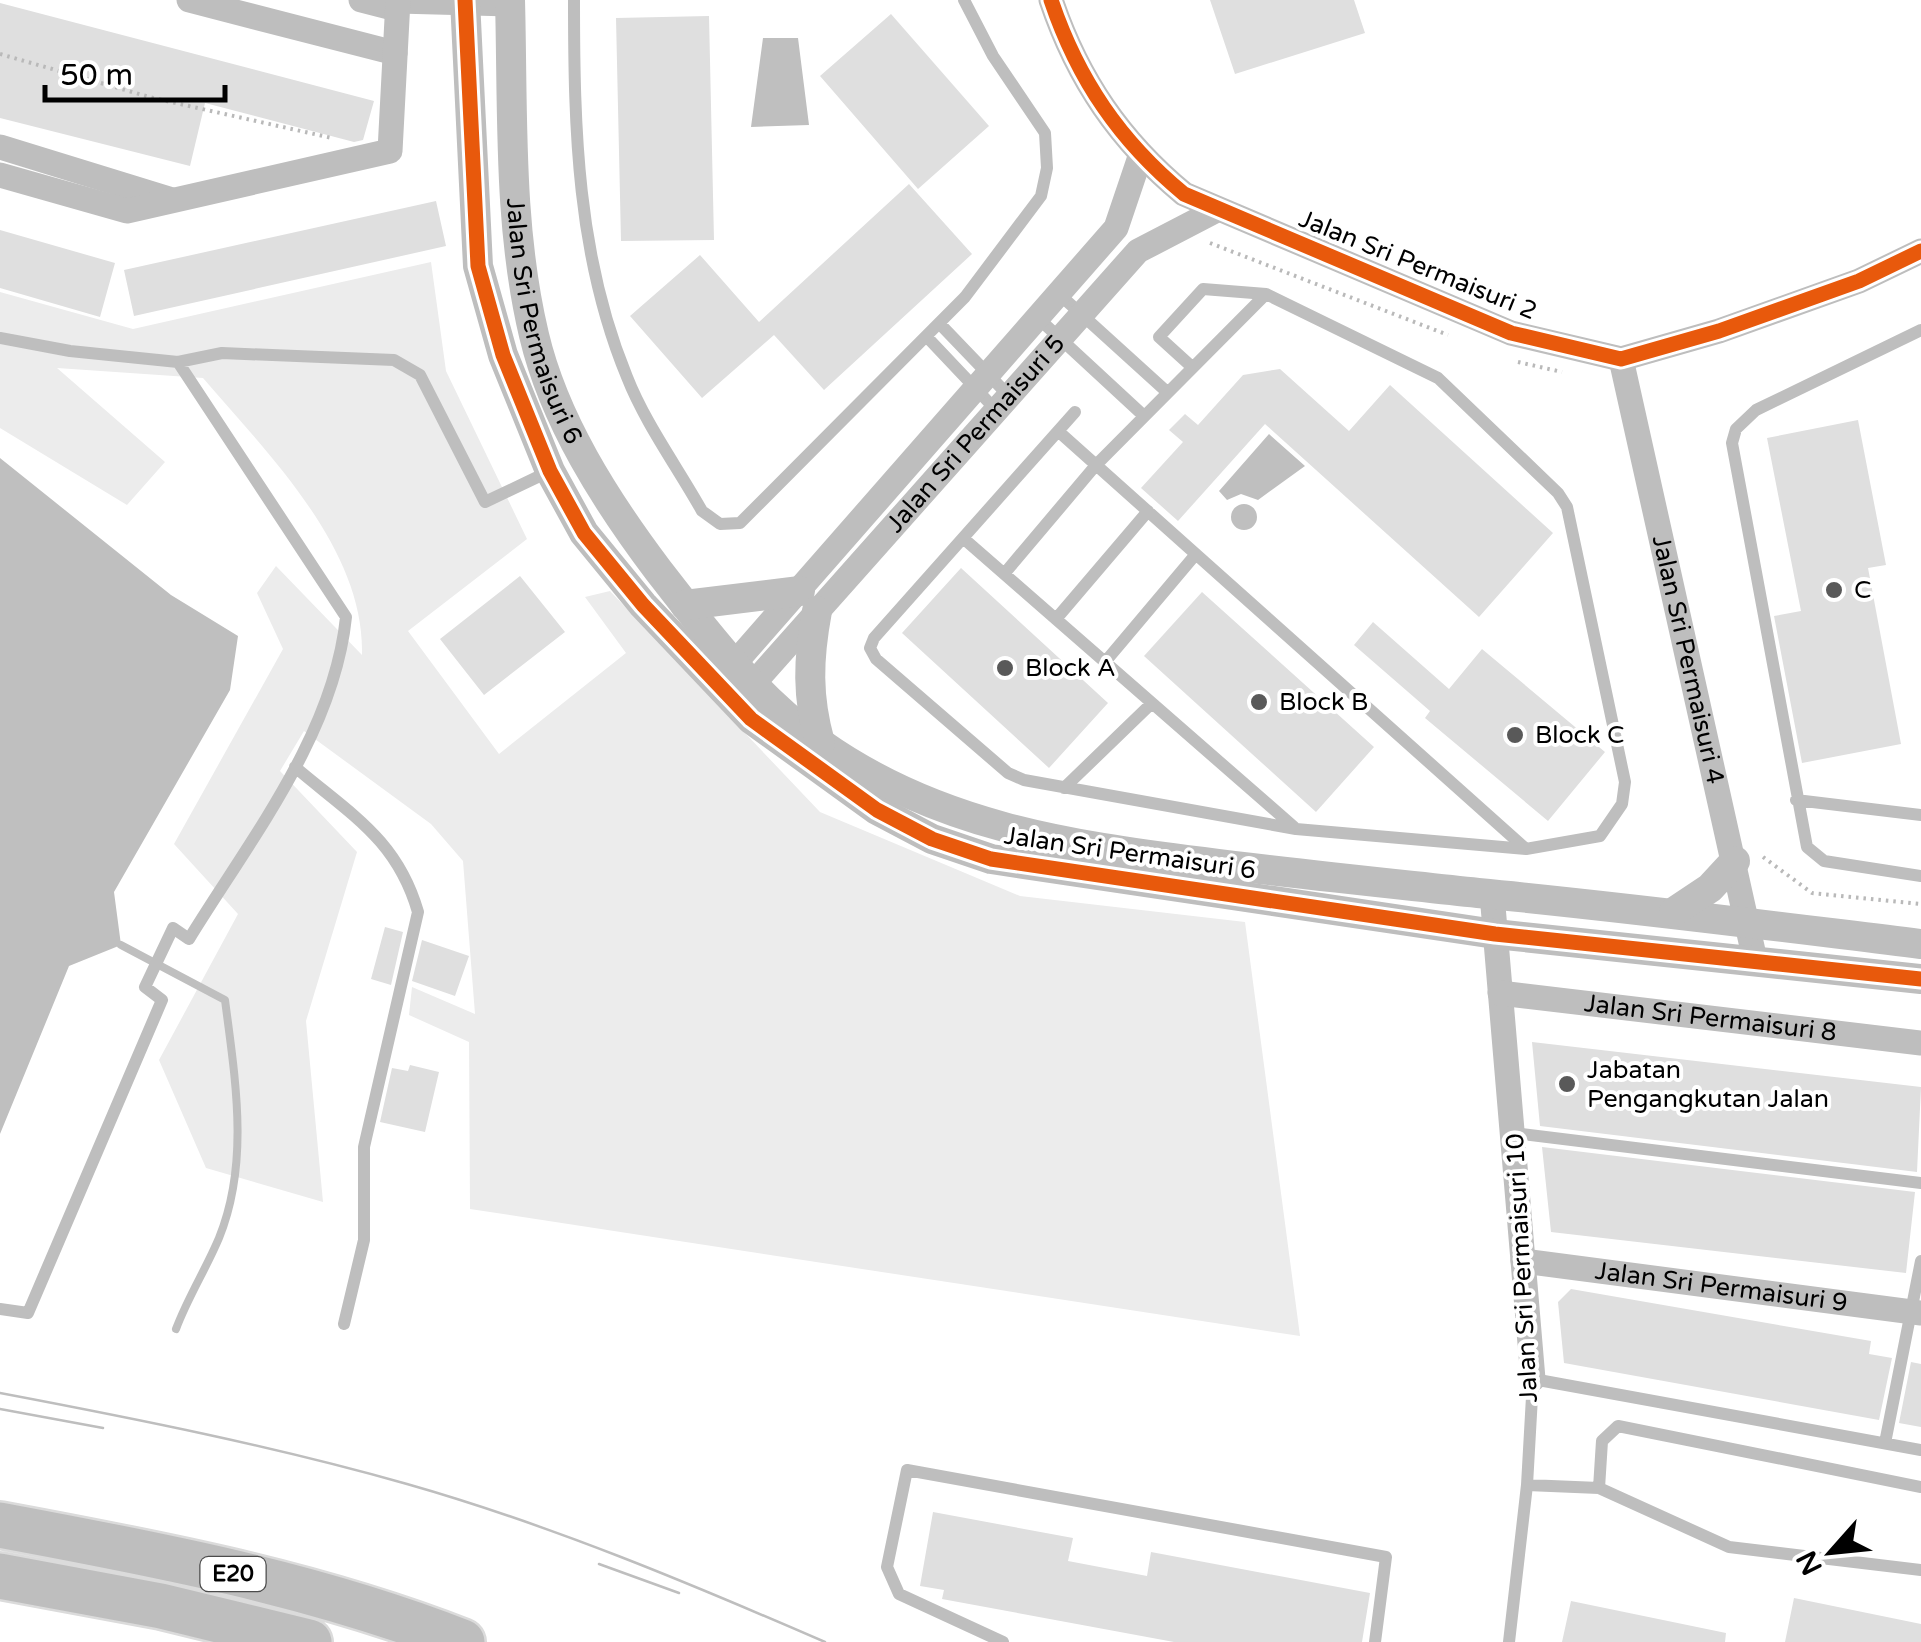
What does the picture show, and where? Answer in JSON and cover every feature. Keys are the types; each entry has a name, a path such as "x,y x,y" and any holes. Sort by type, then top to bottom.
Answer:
{"highway":[{"name":"E20","path":"0,1525 168,1556 394,1616 462,1642"},
{"name":"E20","path":"0,1576 160,1606 308,1642"}],"street":[{"path":"189,0 395,53"},
{"path":"361,0 510,2"},
{"name":"Jalan Sri Permaisuri 2","path":"1051,0 1065,43 1118,130 1140,158 1184,194 1511,334 1620,359"},
{"name":"Jalan Sri Permaisuri 6","path":"465,2 478,266 503,355 550,471 584,533 701,670 750,719 877,810 932,839 991,860 1496,934 1921,980"},
{"name":"Jalan Sri Permaisuri 6","path":"510,2 516,240 534,340 566,422 616,514 740,677 820,743 942,809 1034,838 1306,875 1674,912 1921,944"},
{"path":"0,175 127,211 390,151 397,3"},
{"path":"0,147 172,200"},
{"name":"Jalan Sri Permaisuri 5","path":"808,601 982,382 1116,228 1140,158"},
{"name":"Jalan Sri Permaisuri 5","path":"740,677 808,601 1002,403 1138,251 1217,210"},
{"path":"1620,359 1842,287 1921,251"},
{"name":"Jalan Sri Permaisuri 4","path":"1620,359 1755,960"},
{"path":"685,605 808,601 810,707 820,743"},
{"path":"701,670 740,677 750,719"},
{"path":"1674,912 1710,888 1735,860"},
{"name":"Jalan Sri Permaisuri 10","path":"1492,894 1533,1379"},
{"name":"Jalan Sri Permaisuri 8","path":"1500,993 1921,1043"},
{"name":"Jalan Sri Permaisuri 9","path":"1523,1261 1917,1312"}],"lane":[{"path":"574,0 574,132 586,244 627,378 702,511 720,524 740,522 965,297 1040,196 1047,168 1044,134 993,56 964,0"},
{"path":"1075,412 874,638 870,648 876,659 1008,773 1064,788 1296,829 1526,849 1600,836 1625,792 1567,507 1438,378 1266,294 1203,289 1159,337 1192,368"},
{"path":"1059,294 1168,392"},
{"path":"1004,574 1096,465 1266,294"},
{"path":"1038,318 1144,416"},
{"path":"939,323 982,382"},
{"path":"1921,330 1756,410 1736,429 1732,443 1807,847 1824,861 1921,876"},
{"path":"926,336 1002,403"},
{"path":"0,338 70,351 178,362 222,353 394,360 420,375 485,502 550,471"},
{"path":"0,1309 28,1313 162,1000 145,987 173,928 189,939 295,767 341,663 346,617 178,362"},
{"path":"1058,431 1526,849"},
{"path":"1056,619 1148,511"},
{"path":"962,538 1296,829"},
{"path":"1105,662 1196,554"},
{"path":"1064,788 1152,703"},
{"path":"295,767 388,846 408,878 418,912 364,1147 364,1240 344,1324"},
{"path":"1796,800 1921,815"},
{"path":"1514,1133 1921,1182"},
{"path":"1885,1443 1917,1312 1921,1262"},
{"path":"1533,1379 1921,1450"},
{"name":"Jalan Sri Permaisuri 10","path":"1509,1642 1527,1485 1533,1379"},
{"path":"1599,1488 1602,1441 1618,1426 1921,1487"},
{"path":"1003,1642 899,1594 887,1568 906,1470 1386,1557 1375,1642"},
{"path":"1527,1485 1599,1488 1729,1547 1921,1570"}],"path":[{"path":"0,54 152,98 335,139"}],"shaded area":[{"path":"763,38 798,38 809,125 751,127"},
{"path":"431,262 446,371 527,539 408,631 499,754 626,653 585,597 610,591 820,812 1020,896 1245,922 1300,1336 470,1209 469,1042 409,1015 412,987 475,1014 463,861 431,824 304,731 280,771 357,852 306,1021 323,1202 206,1168 159,1060 238,914 174,844 283,649 257,593 276,566 362,655 359,616 348,578 308,505 203,378 57,368 165,462 127,505 0,428 0,292 133,329"},
{"path":"1269,434 1305,466 1258,500 1241,494 1227,500 1219,491"},
{"path":"0,458 171,595 238,636 230,690 114,892 121,945 69,966 0,1134"},
{"path":"1244,504 1253,508 1257,517 1253,526 1244,530 1235,526 1231,517 1235,508"}],"building":[{"path":"1210,0 1354,0 1365,33 1235,74"},
{"path":"0,3 374,101 363,140 354,142 205,103 190,166 0,118"},
{"path":"891,14 989,126 918,189 820,76"},
{"path":"709,16 714,240 621,241 616,18"},
{"path":"909,184 972,254 824,390 774,335 702,398 630,316 700,255 759,322"},
{"path":"436,201 446,246 134,316 124,270"},
{"path":"0,230 115,263 100,317 0,288"},
{"path":"1280,369 1349,431 1390,385 1553,533 1479,617 1265,424 1178,521 1141,488 1183,442 1169,430 1185,414 1198,425 1243,375"},
{"name":"C","path":"1858,420 1886,565 1868,568 1901,744 1802,763 1774,616 1801,611 1767,438"},
{"name":"Block A","path":"961,568 1108,703 1049,768 902,633"},
{"path":"520,576 565,632 484,695 440,639"},
{"name":"Block B","path":"1202,592 1374,747 1316,812 1144,656"},
{"name":"Block C","path":"1373,622 1449,689 1482,649 1605,752 1548,821 1425,718 1430,711 1354,645"},
{"path":"385,927 403,932 391,985 371,979"},
{"path":"422,940 469,956 455,996 412,981"},
{"path":"1532,1042 1921,1087 1917,1172 1540,1126"},
{"path":"410,1065 439,1072 425,1132 380,1122 392,1068 408,1071"},
{"path":"1542,1147 1915,1192 1906,1273 1551,1232"},
{"path":"1571,1289 1871,1341 1869,1354 1892,1358 1879,1420 1564,1363 1558,1302"},
{"path":"1911,1362 1921,1364 1921,1427 1899,1423"},
{"path":"933,1512 1073,1538 1068,1561 1147,1576 1151,1552 1370,1593 1362,1642 1174,1642 942,1599 944,1590 920,1586"},
{"path":"1794,1598 1921,1624 1921,1642 1785,1642"},
{"path":"1571,1601 1726,1633 1725,1642 1562,1642"}],"waterway":[{"path":"121,945 225,1000 237,1120 234,1180 219,1238 176,1329"}],"tram line":[{"path":"0,1393 255,1445 461,1500 619,1556 825,1642"},
{"path":"0,1409 103,1428"},
{"path":"599,1564 679,1593"}],"cycle path":[{"path":"465,0 478,266 503,355 550,471 584,533 643,605 751,719 877,810 932,839 991,859 1495,934 1921,979"},
{"path":"1051,0 1074,57 1104,107 1140,153 1184,194 1511,333 1621,359 1719,331 1859,281 1921,251"}],"place":[{"name":"C","path":"1834,590"},
{"name":"Block A","path":"1005,668"},
{"name":"Block B","path":"1259,702"},
{"name":"Block C","path":"1515,735"},
{"name":"Jabatan Pengangkutan Jalan","path":"1567,1084"}]}
